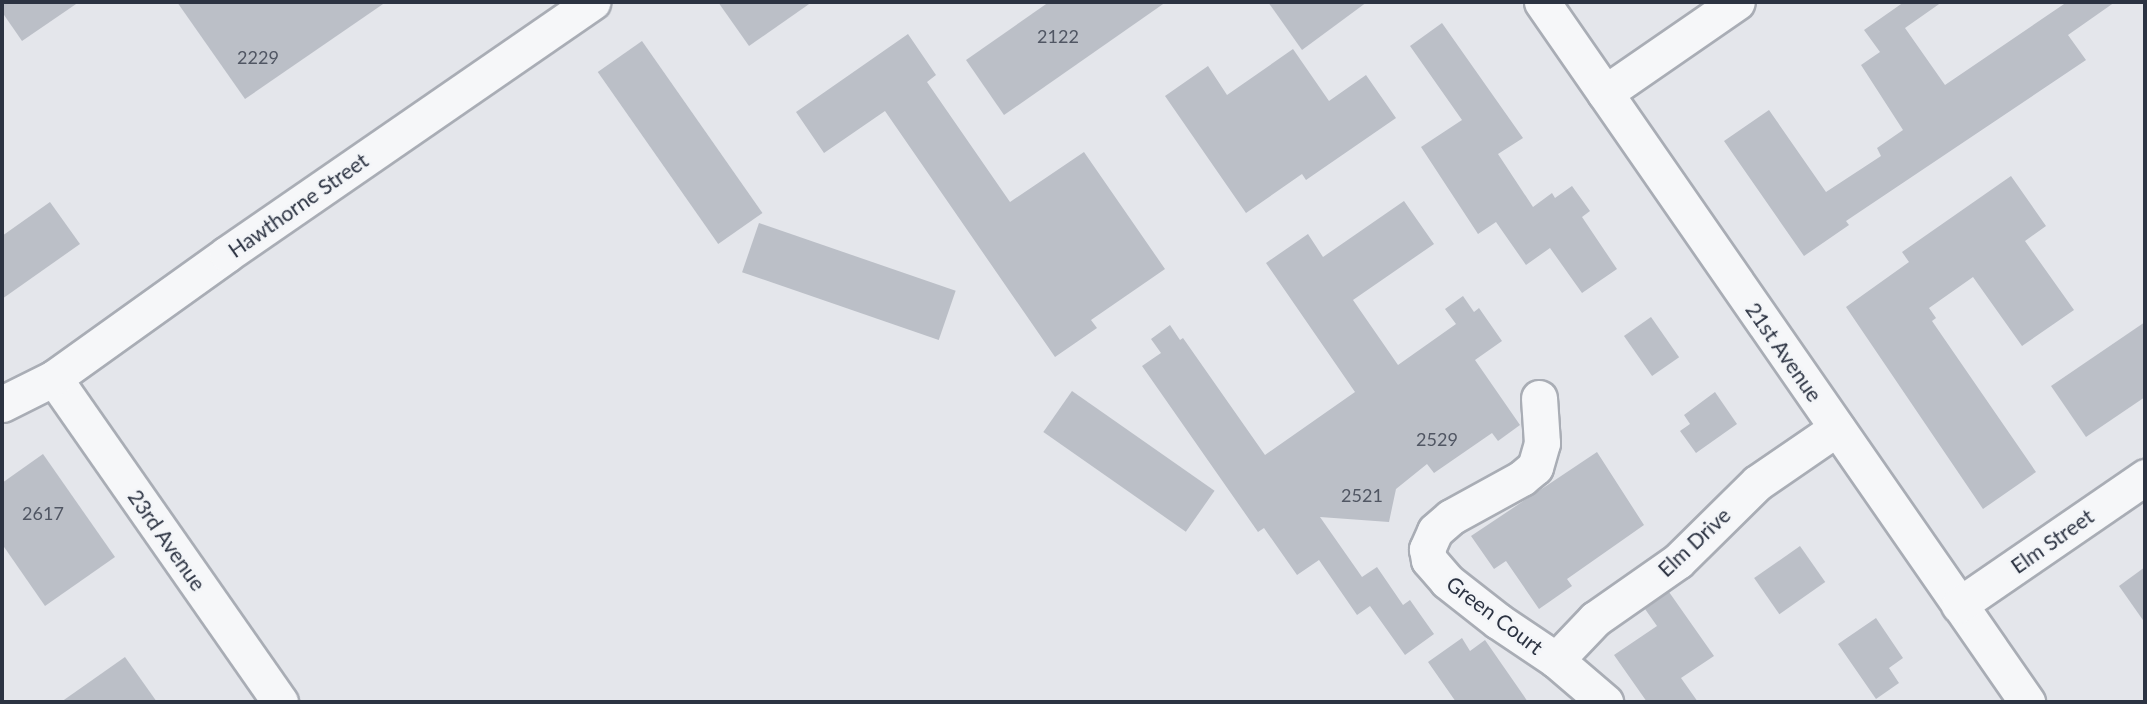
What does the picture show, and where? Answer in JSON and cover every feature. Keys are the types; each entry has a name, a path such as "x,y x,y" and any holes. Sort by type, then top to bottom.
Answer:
{"street":[{"name":"Hawthorne Street","path":"2,404 54,378 227,254 592,2"},
{"name":"21st Avenue","path":"1542,2 2026,702"},
{"path":"1605,93 1737,2"},
{"name":"23rd Avenue","path":"54,378 280,702"},
{"name":"Green Court","path":"1539,398 1542,443 1535,467 1522,478 1451,517 1435,531 1427,549 1429,560 1447,581 1498,621 1556,660 1605,702"},
{"name":"Elm Drive","path":"1556,660 1595,619 1678,561 1757,483 1837,429"},
{"name":"Elm Street","path":"1959,605 2145,477"}],"building":[{"path":"2,2 79,2 22,41 2,12"},
{"path":"177,2 386,2 245,99"},
{"path":"718,2 812,2 749,46"},
{"path":"1049,2 1166,2 1004,115 966,60"},
{"path":"1268,2 1367,2 1302,50"},
{"path":"1904,2 1942,2 1905,28 1945,85 2067,2 2115,2 2068,35 2086,60 1846,221 1849,225 1804,256 1724,141 1769,110 1826,192 1881,156 1877,148 1903,130 1861,65 1880,52 1864,30"},
{"path":"1442,23 1523,138 1498,154 1533,207 1552,193 1555,198 1572,186 1590,211 1582,217 1617,269 1582,293 1550,248 1526,265 1496,222 1478,234 1421,147 1462,120 1410,46"},
{"path":"908,34 936,75 927,82 1010,202 1084,152 1165,269 1091,320 1097,328 1055,357 885,111 824,153 796,112"},
{"path":"642,41 762,213 718,244 598,72"},
{"path":"1293,49 1329,101 1366,75 1396,118 1306,180 1302,174 1246,213 1165,96 1208,66 1227,95"},
{"path":"2011,176 2046,226 2025,241 2074,310 2022,346 1973,277 1929,308 1936,318 1932,321 2036,472 1983,509 1846,307 1909,262 1902,252"},
{"path":"1404,201 1434,244 1353,300 1398,365 1456,324 1445,309 1463,296 1474,312 1479,308 1502,341 1475,360 1520,425 1498,441 1492,433 1434,473 1427,464 1396,489 1389,522 1320,517 1362,577 1377,567 1403,605 1410,600 1434,634 1405,655 1370,606 1357,615 1319,560 1297,575 1264,528 1258,532 1142,366 1161,353 1151,339 1170,325 1180,340 1183,338 1265,455 1355,392 1266,263 1308,234 1323,257"},
{"path":"50,202 80,244 2,299 2,236"},
{"path":"759,223 956,291 939,340 742,272"},
{"path":"1651,317 1679,357 1652,376 1624,336"},
{"path":"2145,322 2145,397 2086,437 2051,386"},
{"path":"1072,391 1215,491 1186,532 1043,432"},
{"path":"1715,392 1737,424 1696,453 1680,431 1690,424 1684,415"},
{"path":"1597,452 1644,525 1567,579 1572,586 1539,609 1506,561 1494,569 1471,536"},
{"path":"43,454 115,557 45,606 2,544 2,483"},
{"path":"1800,546 1825,582 1779,614 1754,578"},
{"path":"2145,567 2145,623 2119,586"},
{"path":"1669,592 1714,656 1681,678 1698,702 1647,702 1614,655 1657,626 1645,609"},
{"path":"1876,618 1903,658 1889,668 1899,683 1876,699 1838,644"},
{"path":"1462,638 1470,651 1485,640 1528,702 1456,702 1428,662"},
{"path":"125,657 157,702 61,702"}]}
